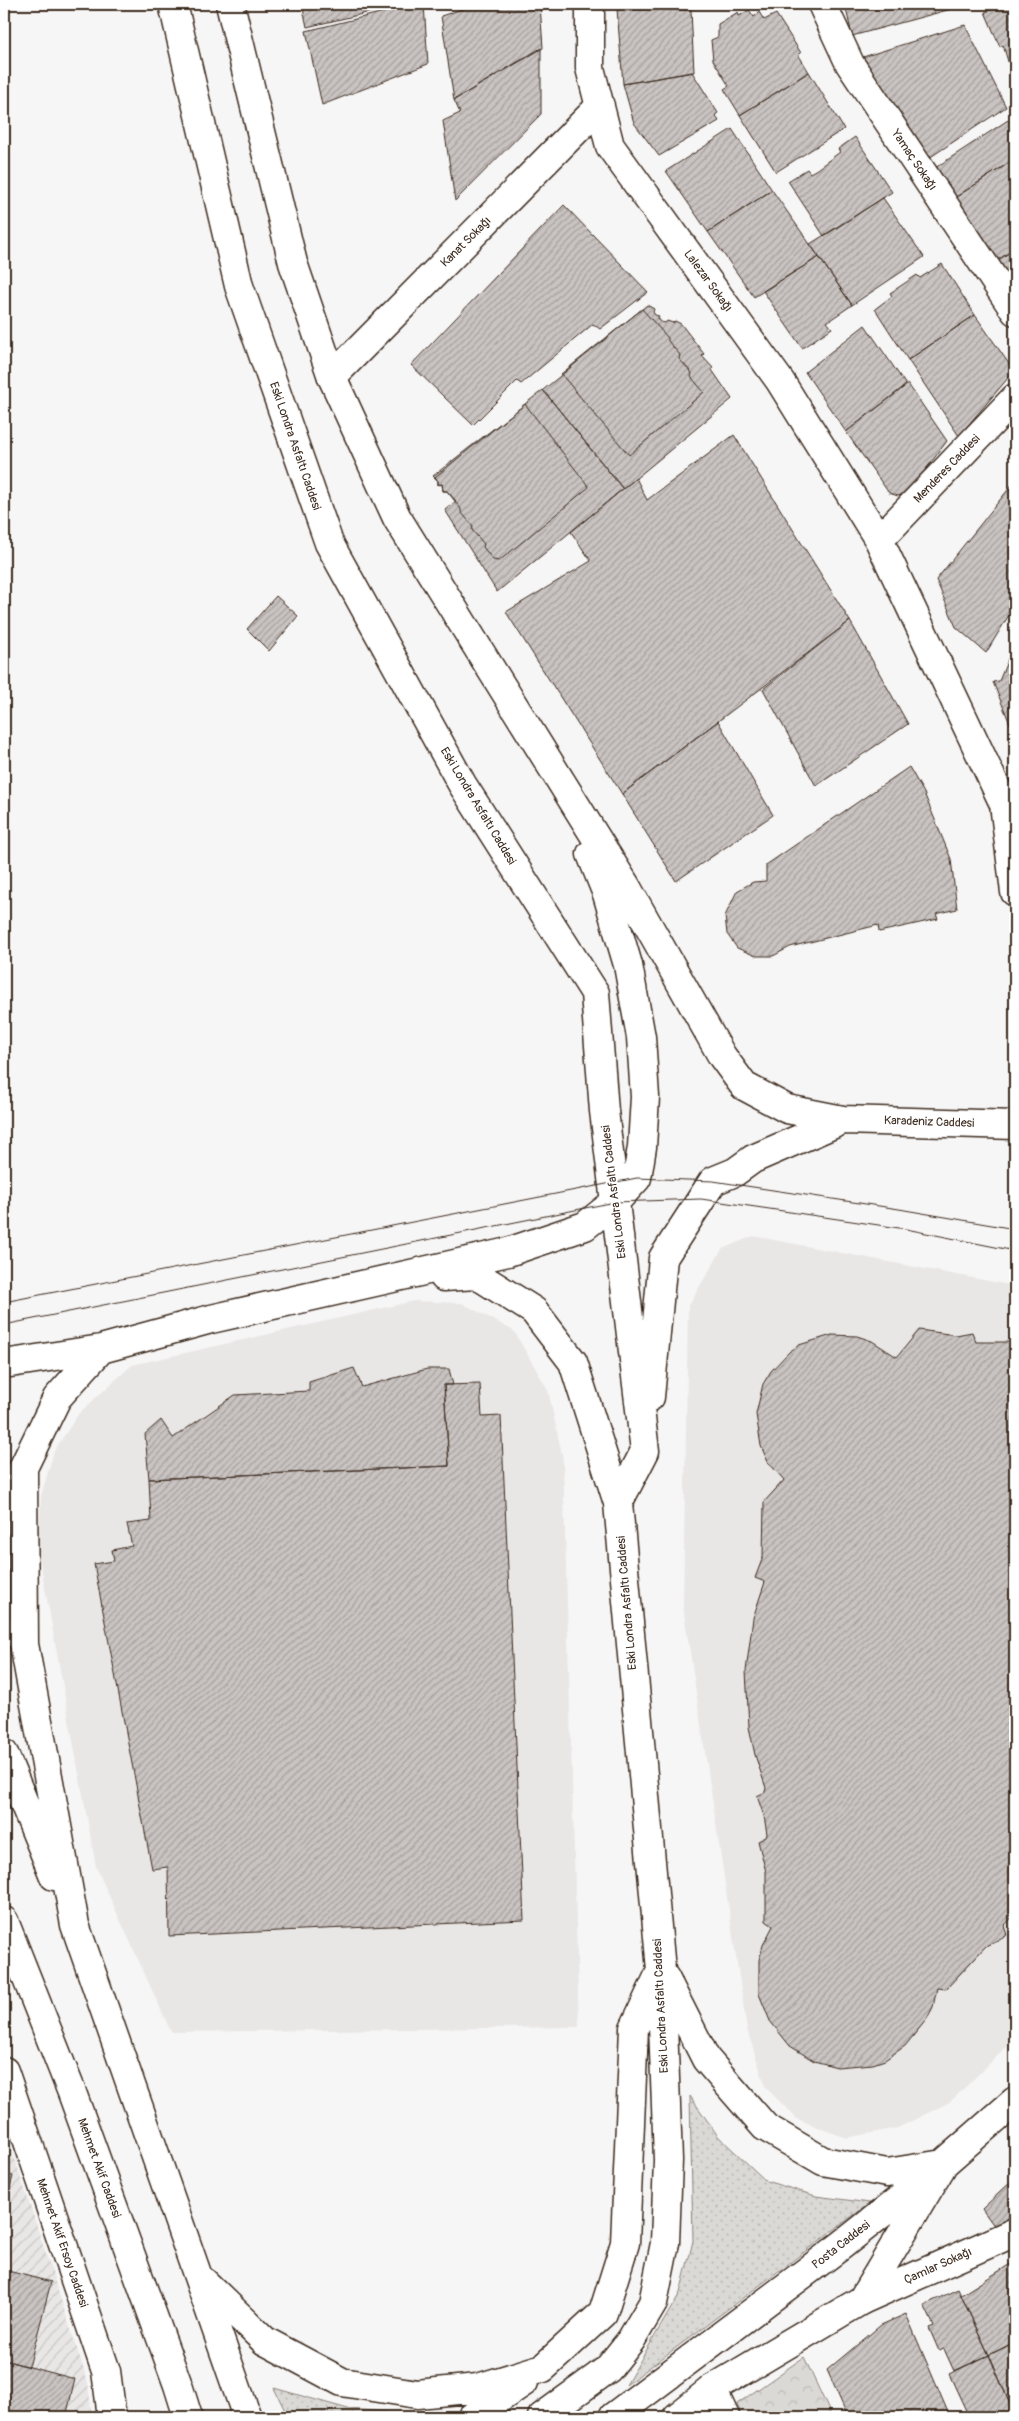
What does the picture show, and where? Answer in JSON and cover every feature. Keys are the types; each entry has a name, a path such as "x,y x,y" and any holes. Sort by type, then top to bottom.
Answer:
{"main road":[{"name":"Eski Londra Asfaltı Caddesi","path":"173,4 239,286 329,543 462,784 595,993 604,1111 645,1451"},
{"path":"230,4 293,263 332,377 397,518 626,886 698,1018 744,1086 787,1109 843,1120"},
{"name":"Lalezar Sokağı","path":"590,4 590,68 610,146 780,381 879,540 1004,804 1011,825 1015,892"},
{"name":"Yamaç Sokağı","path":"822,4 850,64 1015,311"},
{"name":"Kanat Sokağı","path":"332,377 600,106"},
{"name":"Menderes Caddesi","path":"879,540 1015,398"},
{"path":"4,1364 101,1349 211,1319 508,1252 585,1226 615,1202 637,1178 642,1147 645,1097 641,1037 628,965 607,894 562,784"},
{"path":"618,1503 645,1451 663,1258 713,1181 736,1172 753,1159 843,1120"},
{"name":"Karadeniz Caddesi","path":"843,1120 1015,1125"},
{"name":"Eski Londra Asfaltı Caddesi","path":"392,1278 477,1275 534,1312 573,1362 618,1503 661,1970 668,2160 665,2243 653,2304 631,2340 608,2369 542,2417"},
{"path":"14,1635 23,1468 57,1398 101,1349"},
{"path":"4,1581 75,1926"},
{"path":"4,1754 75,1926 201,2279 247,2417"},
{"name":"Mehmet Akif Caddesi","path":"4,1921 71,2090 188,2417"},
{"path":"661,1970 706,2059 765,2127 823,2161 886,2173 944,2163"},
{"path":"472,2417 543,2368 602,2313 626,2243 634,2028 661,1970"},
{"name":"Mehmet Akif Ersoy Caddesi","path":"4,2071 106,2371 112,2417"},
{"name":"Posta Caddesi","path":"613,2417 842,2245 944,2163 1015,2101"},
{"path":"862,2300 944,2163"},
{"name":"Çamlar Sokağı","path":"677,2417 712,2389 862,2300 1015,2232"},
{"path":"201,2279 265,2342 342,2382 417,2394 478,2388 543,2368"},
{"path":"712,2389 725,2417"}],"shaded area":[{"path":"753,1236 1015,1286 1015,2039 950,2102 898,2128 846,2138 797,2119 766,2088 747,2030 683,1606 688,1306 722,1249"},
{"path":"414,1301 462,1303 514,1331 548,1390 563,1459 579,2027 171,2032 96,1867 38,1550 41,1496 54,1451 79,1413 132,1365"},
{"path":"4,2126 88,2382 92,2417 4,2417"}],"green space":[{"path":"690,2096 718,2136 766,2181 816,2196 870,2203 626,2385 680,2293 693,2241"},
{"path":"804,2357 832,2417 742,2417 737,2404"},
{"path":"274,2388 348,2409 428,2415 425,2417 288,2417"}],"building":[{"path":"302,4 405,4 307,27"},
{"path":"417,4 424,4 428,64 322,105 306,31"},
{"path":"477,4 540,4 543,48 454,100 441,16"},
{"path":"845,4 954,4 955,8 852,36"},
{"path":"1015,4 1014,81 1003,45 1000,47 985,12"},
{"path":"617,9 691,10 694,72 623,84"},
{"path":"749,10 754,17 759,12 764,20 776,14 801,53 798,54 809,72 740,115 724,89 729,86 713,60 711,40 718,37 718,24 738,12 739,16"},
{"path":"965,25 1006,107 929,158 863,57"},
{"path":"541,48 541,114 455,201 443,121 460,113 454,100"},
{"path":"692,72 718,113 715,115 719,121 659,156 634,123 623,84"},
{"path":"809,72 844,129 776,172 740,115"},
{"path":"1008,120 1015,132 1015,159 956,197 935,168"},
{"path":"732,129 772,190 708,232 666,171"},
{"path":"855,137 892,192 824,236 788,181 807,169 810,173 817,169 840,152 838,149"},
{"path":"1015,159 1015,249 996,261 956,197"},
{"path":"772,190 819,257 754,297 708,232"},
{"path":"883,198 924,257 852,305 810,244"},
{"path":"564,205 648,292 600,329 593,324 521,384 517,381 473,425 411,365"},
{"path":"1015,249 1015,290 996,261"},
{"path":"819,257 852,305 827,322 832,328 802,348 763,291"},
{"path":"942,264 975,315 908,360 875,309 892,296 890,293 917,275 920,278"},
{"path":"647,305 654,309 653,312 659,316 658,318 661,322 673,323 675,321 681,324 704,354 702,356 713,368 712,370 732,399 623,489 543,390"},
{"path":"642,309 668,338 668,341 680,355 679,359 692,373 691,377 704,392 629,455 561,374"},
{"path":"975,315 1014,371 959,436 908,360"},
{"path":"865,325 906,385 846,432 805,372"},
{"path":"908,384 947,441 908,493 898,496 889,493 846,432"},
{"path":"543,390 623,489 497,592 445,510 456,501 447,491 443,491 442,484 438,485 438,481 433,476"},
{"path":"525,404 589,487 499,561 493,560 483,547 484,544 472,530 473,526 447,491 443,491 442,484 438,485 435,477"},
{"path":"734,435 850,621 622,794 506,612 591,561 571,532 636,478 647,500"},
{"path":"1015,481 1015,605 986,653 956,627 936,580"},
{"path":"276,596 298,616 269,651 247,629"},
{"path":"850,621 908,724 816,786 763,689"},
{"path":"1013,647 1015,648 1015,736 993,682 999,681"},
{"path":"718,721 773,815 676,881 622,794"},
{"path":"909,767 924,793 951,859 957,909 936,914 938,919 879,932 878,925 790,947 773,956 756,956 737,948 727,934 725,916 737,891 753,882 766,881 766,865"},
{"path":"919,1330 956,1335 972,1332 976,1342 1015,1342 1015,1914 1004,1926 1007,1935 986,1946 946,1989 937,1988 933,2007 927,2019 905,2046 885,2060 873,2064 837,2067 814,2061 790,2046 770,2021 759,1994 759,1960 763,1945 773,1926 766,1921 766,1872 758,1841 766,1837 767,1834 764,1816 757,1796 765,1792 766,1788 755,1755 749,1727 746,1671 753,1618 765,1582 755,1578 763,1557 764,1502 784,1480 768,1462 761,1446 756,1414 763,1384 771,1371 789,1352 799,1345 832,1335 857,1336 872,1341 897,1357"},
{"path":"354,1368 362,1387 427,1369 449,1369 453,1385 444,1385 449,1466 149,1479 145,1434 161,1420 173,1438 235,1395 309,1391 309,1382"},
{"path":"480,1384 482,1417 501,1416 524,1920 169,1936 168,1867 152,1869 94,1564 114,1561 112,1550 132,1546 127,1524 151,1521 149,1479 449,1466 444,1385"},
{"path":"4,2174 13,2176 4,2212"},
{"path":"1015,2178 1015,2217 995,2227 982,2209"},
{"path":"1012,2263 1015,2271 1015,2342 989,2355 961,2295"},
{"path":"4,2270 51,2282 29,2367 4,2360"},
{"path":"958,2289 989,2355 954,2371 944,2349 939,2351 929,2328 934,2326 924,2305"},
{"path":"906,2314 950,2417 848,2417 827,2370 881,2325"},
{"path":"1015,2342 1015,2416 989,2355"},
{"path":"989,2355 1015,2417 969,2417 949,2374"},
{"path":"4,2360 75,2379 66,2417 4,2417"}],"tram line":[{"path":"4,1302 637,1178 713,1181 899,1209 1015,1229"},
{"path":"4,1325 615,1202 701,1199 906,1229 1015,1251"}]}
